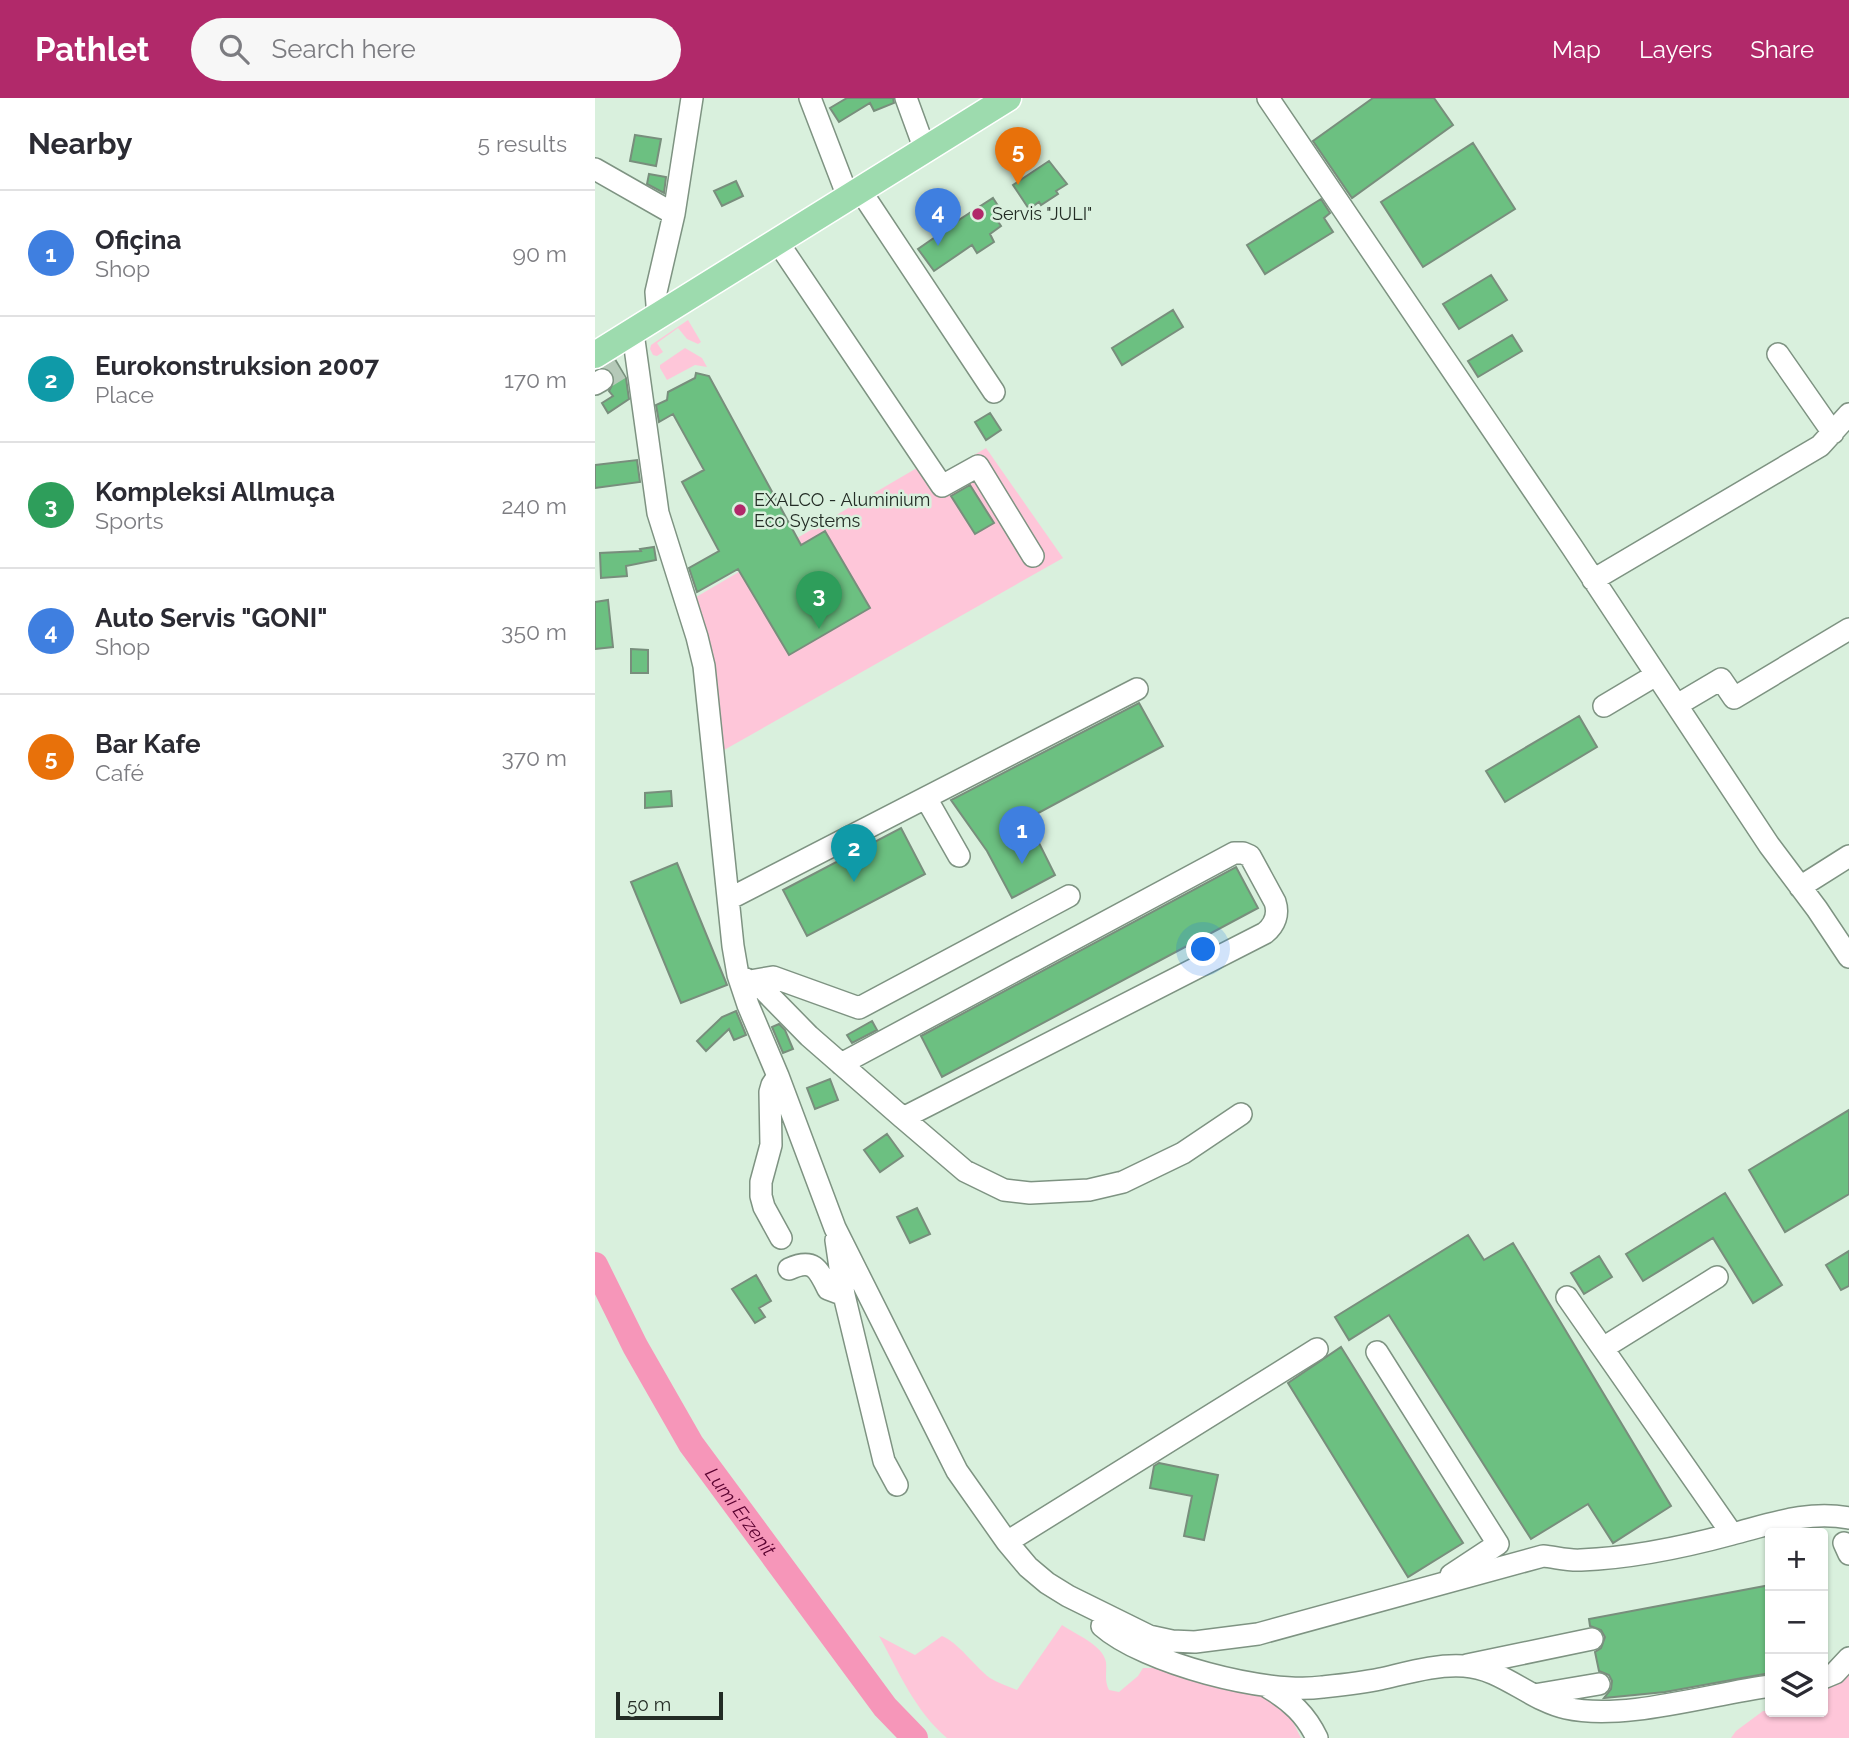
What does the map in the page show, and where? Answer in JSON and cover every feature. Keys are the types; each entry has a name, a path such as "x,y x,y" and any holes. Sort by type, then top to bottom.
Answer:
{"main road":[{"path":"613,363 658,317 1008,98"}],"street":[{"path":"658,317 656,292 674,214 692,98"},
{"path":"810,98 854,193 994,392"},
{"path":"906,98 925,150"},
{"path":"1268,98 1769,845 1849,957"},
{"path":"595,169 674,214"},
{"path":"778,241 942,486 978,466 1033,556"},
{"path":"1778,354 1833,433"},
{"path":"613,363 704,666 729,899 748,1005 778,1076 835,1228 957,1471 1007,1542 1028,1567 1068,1596 1108,1632 1136,1647 1200,1670 1267,1687 1318,1688 1426,1669 1463,1666 1592,1639"},
{"path":"1593,580 1820,446 1833,433 1843,417 1849,414"},
{"path":"1677,705 1721,679 1734,698 1849,629"},
{"path":"1604,706 1656,675"},
{"path":"729,899 1137,689"},
{"path":"926,798 959,856"},
{"path":"841,1064 1227,856 1243,853 1250,856 1278,910 1271,929 903,1118"},
{"path":"1800,887 1849,856"},
{"path":"744,978 773,977 859,1008 1069,896"},
{"path":"744,978 761,987 809,1036 965,1171 1004,1190 1030,1193 1089,1190 1123,1182 1184,1153 1241,1114"},
{"path":"778,1076 770,1091 771,1145 761,1182 761,1196 781,1238"},
{"path":"835,1228 843,1295 884,1461 897,1485"},
{"path":"789,1269 800,1264 814,1267 820,1272 828,1289 843,1295"},
{"path":"1603,1348 1717,1277"},
{"path":"1567,1297 1732,1534"},
{"path":"1007,1542 1317,1349"},
{"path":"1377,1352 1498,1544 1435,1586"},
{"path":"1068,1596 1149,1636 1195,1642 1258,1634 1543,1556 1577,1560 1598,1559 1707,1541 1808,1516 1828,1514 1849,1518"},
{"path":"1828,1676 1835,1673 1849,1658"},
{"path":"1463,1666 1483,1669 1534,1695 1567,1708 1611,1712 1765,1687"},
{"path":"1534,1695 1599,1684"},
{"path":"1267,1687 1300,1710 1317,1738"}],"shaded area":[{"path":"688,320 701,342 698,344 687,339 678,328 657,343 663,352 657,356 653,355 651,345"},
{"path":"685,348 702,358 707,367 695,365 667,380 660,365"},
{"path":"986,448 1063,558 717,754 691,600 922,465 932,480"},
{"path":"1062,1625 1100,1650 1106,1662 1109,1690 1119,1692 1138,1676 1143,1668 1163,1668 1272,1699 1288,1712 1301,1738 947,1738 917,1703 879,1636 915,1655 942,1636 990,1678 1017,1690"},
{"path":"1849,1669 1849,1738 1731,1738 1736,1731 1763,1711 1765,1717 1828,1717 1828,1686"}],"building":[{"path":"847,98 893,98 894,103 874,111 870,103 839,122 830,108"},
{"path":"1373,98 1434,98 1453,125 1352,198 1313,141"},
{"path":"635,135 661,139 656,166 630,161"},
{"path":"1473,143 1515,209 1423,267 1381,202"},
{"path":"1049,161 1067,184 1056,191 1058,194 1029,209 1013,185"},
{"path":"649,174 666,177 664,193 647,184"},
{"path":"736,181 743,196 722,206 714,191"},
{"path":"993,198 1004,215 997,220 1001,226 990,234 994,242 977,253 972,245 934,271 918,249 941,233 928,212 941,203 954,223"},
{"path":"1321,199 1330,213 1324,218 1333,232 1265,274 1247,245"},
{"path":"1491,275 1507,300 1459,329 1443,304"},
{"path":"1173,310 1183,327 1122,365 1112,348"},
{"path":"1512,335 1522,351 1478,377 1468,361"},
{"path":"616,361 626,378 629,399 608,413 602,403 613,396 609,391 615,379 613,373 605,368"},
{"path":"696,373 709,376 801,545 825,531 870,608 789,655 738,569 697,592 689,568 719,551 682,482 704,470 673,414 659,422 656,405 667,400 668,392 695,378"},
{"path":"990,413 1001,430 986,440 975,422"},
{"path":"637,460 640,482 595,488 595,465"},
{"path":"970,485 994,523 975,534 951,496"},
{"path":"654,547 656,560 626,566 627,576 601,578 600,553 641,551 640,549"},
{"path":"608,600 613,647 595,649 595,602"},
{"path":"631,649 648,650 648,673 631,673"},
{"path":"1139,703 1163,746 1027,819 1055,875 1012,898 987,851 951,800"},
{"path":"1579,716 1597,747 1505,802 1486,771"},
{"path":"671,791 672,806 645,808 645,793"},
{"path":"901,828 925,874 807,936 783,890"},
{"path":"677,863 727,985 681,1003 631,882"},
{"path":"1236,867 1258,908 942,1077 921,1036"},
{"path":"736,1011 746,1035 734,1040 729,1029 706,1051 697,1041 722,1017"},
{"path":"872,1021 877,1030 852,1043 847,1035"},
{"path":"779,1024 785,1030 793,1049 783,1053 772,1027"},
{"path":"830,1079 838,1100 815,1109 807,1088"},
{"path":"1849,1110 1849,1194 1785,1232 1749,1170"},
{"path":"887,1134 903,1156 880,1172 864,1150"},
{"path":"1725,1193 1782,1285 1753,1303 1713,1238 1643,1281 1626,1254"},
{"path":"917,1208 930,1234 910,1243 897,1217"},
{"path":"1468,1235 1484,1260 1513,1243 1671,1506 1613,1543 1588,1504 1531,1539 1389,1315 1349,1340 1335,1317"},
{"path":"1849,1251 1849,1286 1841,1290 1826,1265"},
{"path":"1599,1256 1612,1277 1584,1294 1571,1273"},
{"path":"756,1275 771,1301 759,1308 765,1317 755,1323 732,1289"},
{"path":"1341,1347 1463,1543 1408,1577 1288,1383"},
{"path":"1159,1463 1218,1475 1204,1540 1184,1536 1192,1496 1150,1488 1154,1466"},
{"path":"1765,1586 1765,1674 1665,1692 1604,1698 1611,1689 1612,1681 1609,1675 1599,1671 1595,1652 1601,1648 1605,1637 1601,1630 1590,1626 1589,1619"}],"waterway":[{"name":"Lumi Erzenit","path":"595,1265 635,1346 691,1444 885,1707 915,1738"}],"tunnel":[{"path":"602,380 620,369"}],"place":[{"name":"Bar Kafe","path":"1018,185"},
{"name":"Servis \"JULI\"","path":"978,214"},
{"name":"Auto Servis \"GONI\"","path":"938,246"},
{"name":"EXALCO - Aluminium Eco Systems","path":"740,510"},
{"name":"Kompleksi Allmuça","path":"819,629"},
{"name":"Ofiçina","path":"1022,864"},
{"name":"Eurokonstruksion 2007","path":"854,882"}]}
